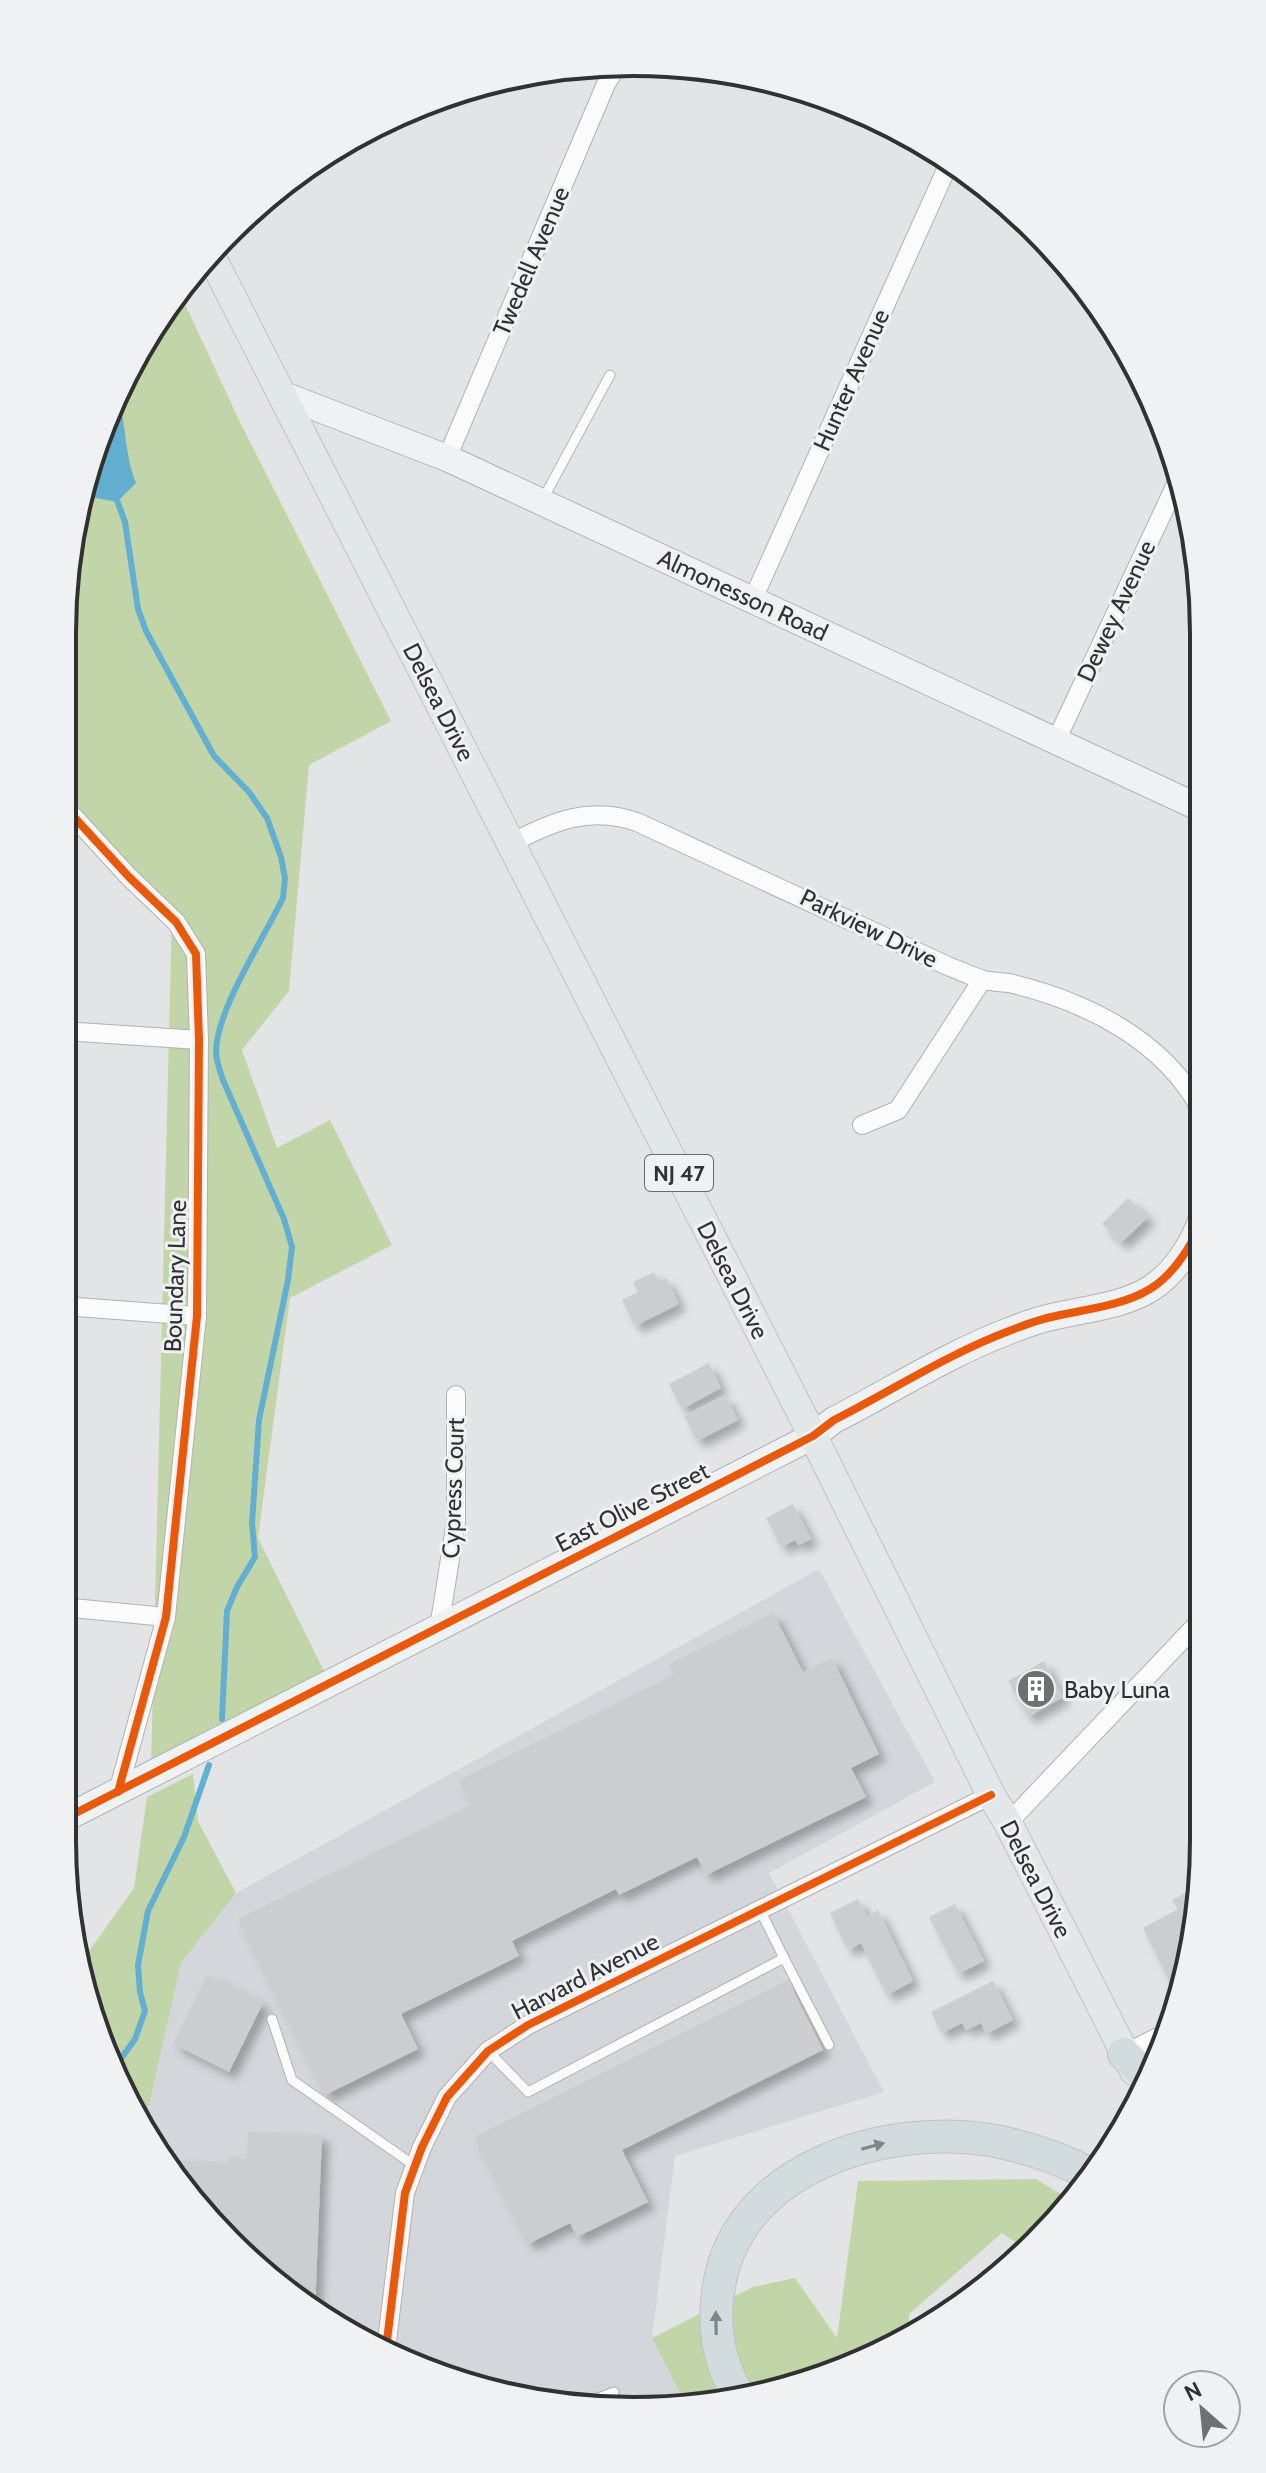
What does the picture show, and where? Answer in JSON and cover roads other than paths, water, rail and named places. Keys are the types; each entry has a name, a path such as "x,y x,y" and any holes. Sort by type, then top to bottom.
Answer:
{"highway":[{"path":"1124,2054 1140,2070"},
{"path":"734,2387 724,2368 716,2334 722,2268 735,2237 748,2218 784,2183 841,2155 883,2143 924,2138 968,2138 1006,2143 1081,2170"}],"main road":[{"name":"Delsea Drive","path":"215,265 1137,2078"}],"street":[{"name":"Twedell Avenue","path":"447,458 611,77"},
{"name":"Hunter Avenue","path":"753,599 945,172"},
{"name":"Almonesson Road","path":"281,394 447,458 1190,804"},
{"name":"Dewey Avenue","path":"1055,743 1172,493"},
{"name":"Parkview Drive","path":"511,843 565,819 614,814 696,848 982,980 1008,983 1102,1016 1162,1059 1190,1093"},
{"name":"Boundary Lane","path":"76,819 176,922 196,954 199,1040 197,1316 166,1617 118,1792"},
{"path":"862,1125 898,1110 982,980"},
{"path":"76,1032 199,1040"},
{"name":"East Olive Street","path":"76,1813 813,1436 834,1420 986,1340 1053,1316 1080,1312 1151,1289 1169,1273 1190,1242"},
{"path":"76,1307 197,1316"},
{"name":"Cypress Court","path":"439,1628 456,1521 456,1395"},
{"path":"76,1608 166,1617"},
{"path":"1008,1823 1190,1632"},
{"name":"Harvard Avenue","path":"387,2340 405,2193 447,2097 488,2051 528,2025 991,1795"},
{"path":"1124,2054 1153,2040"}],"lane":[{"path":"541,502 610,375"},
{"path":"760,1910 829,2045"},
{"path":"488,2051 528,2092 784,1958"},
{"path":"272,2019 292,2080 415,2166"},
{"path":"603,2396 614,2392"}],"water":[{"path":"121,413 136,483 117,502 93,497"}],"waterway":[{"path":"115,495 125,522 138,609 146,631 214,756 249,792 267,818 285,878 283,898 233,994 216,1050 223,1080 284,1219 292,1247 259,1420 252,1523 255,1557 227,1611 222,1719"},
{"path":"121,2059 135,2039 145,2011 138,1965 148,1911 184,1837 209,1765"}],"place":[{"name":"Baby Luna","path":"1036,1689"}]}
